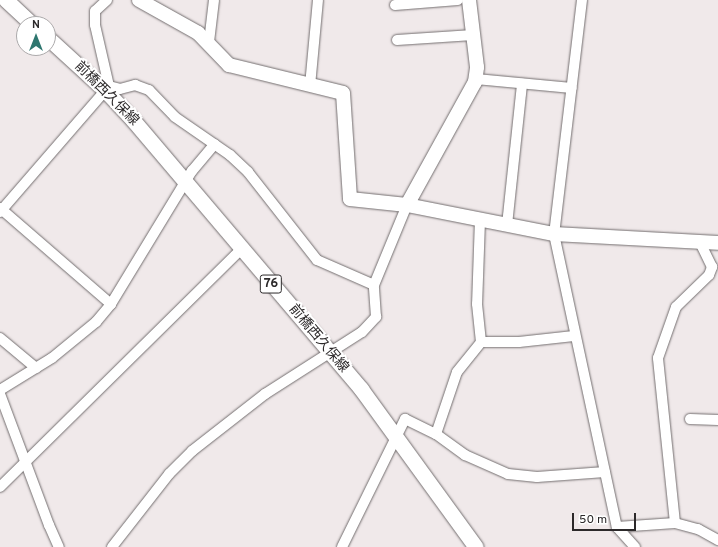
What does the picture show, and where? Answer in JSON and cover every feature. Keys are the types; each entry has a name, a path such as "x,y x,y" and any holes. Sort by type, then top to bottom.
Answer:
{"main road":[{"path":"6,0 23,16"},
{"name":"前橋西久保線","path":"56,45 107,88 185,183 329,352 395,436 476,547"}],"street":[{"path":"107,0 95,11 95,25 107,88"},
{"path":"139,0 209,42 229,65 343,93 350,199 407,205 554,234 718,243"},
{"path":"209,42 214,0"},
{"path":"310,86 318,0"},
{"path":"395,5 458,0"},
{"path":"112,547 169,474 192,451 265,394 362,332 376,317 374,285 407,205 476,80 477,67 469,0"},
{"path":"582,0 554,234 574,336 617,527 635,547"},
{"path":"397,40 473,35"},
{"path":"476,80 572,88"},
{"path":"507,225 522,84"},
{"path":"107,88 120,89 135,85 149,90 175,118 215,144 252,177 317,260 374,285"},
{"path":"107,88 1,210 111,304"},
{"path":"0,390 52,358 96,322 111,304 185,183 215,144"},
{"path":"436,434 457,372 481,342 477,304 480,220"},
{"path":"675,523 658,358 676,307 709,276 712,268 700,242"},
{"path":"0,487 241,249"},
{"path":"481,342 519,342 574,336"},
{"path":"0,338 36,368"},
{"path":"0,394 59,547"},
{"path":"342,547 395,436 405,419 436,434 465,456 508,474 537,477 605,472"},
{"path":"690,419 718,420"},
{"path":"617,527 675,523 698,529 718,540"}]}
